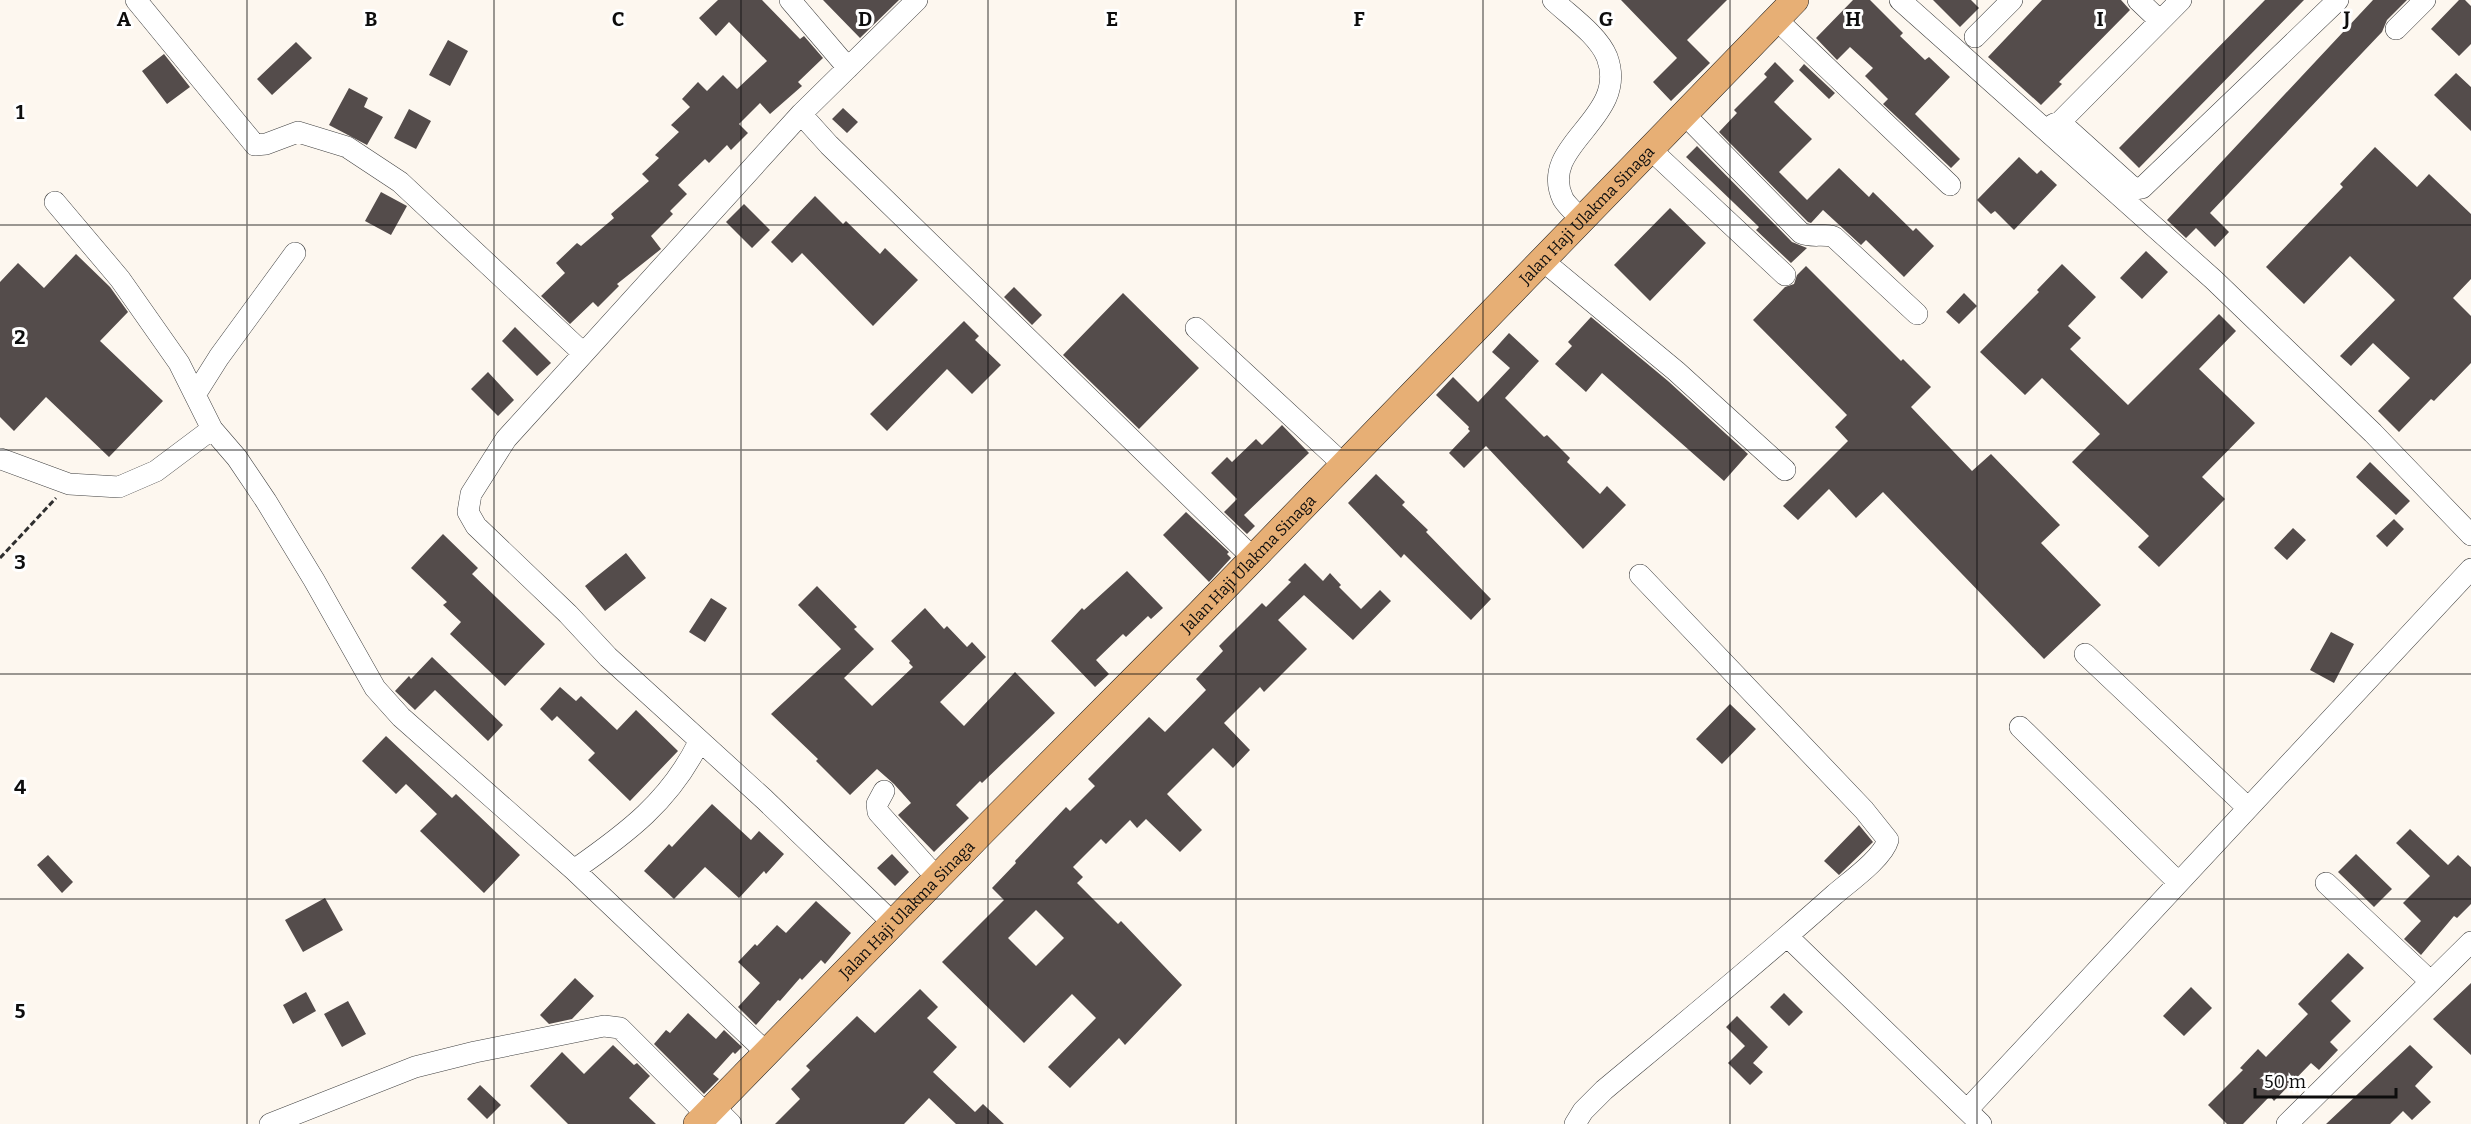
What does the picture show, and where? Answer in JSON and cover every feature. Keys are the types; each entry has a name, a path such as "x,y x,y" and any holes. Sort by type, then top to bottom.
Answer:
{"main road":[{"name":"Jalan Haji Ulakma Sinaga","path":"712,1117 767,1053 1199,614 1795,0"}],"street":[{"path":"136,0 255,146 298,132 347,147 400,182 583,353"},
{"path":"790,0 848,68"},
{"path":"894,924 609,657 568,614 484,535 468,512 471,494 506,439 801,114 917,0"},
{"path":"1553,0 1591,36 1606,55 1610,71 1610,93 1603,108 1577,138 1562,160 1558,185 1564,201 1581,220"},
{"path":"1900,0 2214,280 2373,433 2471,535"},
{"path":"1975,38 2012,0"},
{"path":"2138,0 2160,21"},
{"path":"2181,0 2057,123 2136,189 2142,188 2338,0"},
{"path":"2396,29 2425,0"},
{"path":"1776,19 1950,185"},
{"path":"801,114 829,145 1252,557"},
{"path":"1684,114 1801,233 1808,236 1834,237 1917,314"},
{"path":"1650,149 1785,275"},
{"path":"55,202 120,279 179,363 212,429 237,458 266,501 375,688 401,717 574,870 767,1053"},
{"path":"195,395 219,357 295,253"},
{"path":"1542,260 1676,371 1785,470"},
{"path":"1196,328 1343,465"},
{"path":"1,459 69,484 119,486 156,471 212,429"},
{"path":"1788,937 1974,1117 2178,882 2471,569"},
{"path":"1575,1124 1604,1090 1788,937 1871,862 1888,840 1864,810 1640,574"},
{"path":"2085,654 2247,807"},
{"path":"2020,727 2178,882"},
{"path":"574,870 621,837 657,803 685,770 699,742"},
{"path":"884,791 877,804 878,812 938,878"},
{"path":"2326,883 2430,981"},
{"path":"2288,1124 2471,942"},
{"path":"270,1124 415,1067 475,1052 604,1026 620,1028 712,1117"}],"path":[{"path":"0,558 16,544 69,484"}],"building":[{"path":"718,0 762,0 800,39 804,36 823,58 798,82 802,86 770,114 760,103 739,124 748,133 731,150 727,145 709,163 705,159 678,185 687,194 670,211 673,214 651,236 661,249 617,284 619,286 598,307 593,302 570,324 541,296 565,273 556,263 577,243 581,246 614,218 611,214 649,181 642,174 659,158 655,155 679,132 671,125 690,107 682,99 698,82 707,91 723,75 737,89 767,61 729,22 716,36 699,18"},
{"path":"823,0 899,0 860,38"},
{"path":"1621,0 1727,0 1687,40 1710,63 1671,101 1653,82 1677,58"},
{"path":"1853,0 1870,0 1903,33 1900,36 1925,60 1929,57 1950,77 1915,114 1960,159 1951,168 1883,104 1888,99 1865,76 1873,68 1850,47 1837,60 1816,38"},
{"path":"1933,0 1971,0 1979,8 1960,27"},
{"path":"2042,0 2121,0 2130,10 2059,82 2062,84 2041,105 1988,57"},
{"path":"2265,0 2304,0 2139,168 2119,148"},
{"path":"2373,0 2407,0 2387,20 2382,32 2210,213 2229,232 2215,247 2196,228 2186,238 2167,220"},
{"path":"2459,0 2465,0 2471,6 2471,44 2459,56 2431,29"},
{"path":"448,40 468,51 450,86 429,75"},
{"path":"296,42 312,58 272,95 257,79"},
{"path":"164,54 190,87 167,104 142,71"},
{"path":"1775,62 1794,81 1774,102 1812,139 1779,172 1807,200 1839,168 1869,197 1873,192 1913,231 1916,228 1934,246 1904,277 1866,240 1861,245 1823,210 1811,223 1808,222 1719,132 1737,113 1734,110 1767,77 1764,74"},
{"path":"1804,64 1835,93 1829,99 1799,70"},
{"path":"2456,73 2471,87 2471,131 2434,95"},
{"path":"349,88 368,98 364,107 383,117 367,145 329,125"},
{"path":"843,108 858,122 847,133 832,119"},
{"path":"409,109 431,121 416,149 394,138"},
{"path":"1697,146 1792,242 1807,248 1791,263 1756,230 1759,227 1686,157"},
{"path":"2375,147 2417,187 2429,174 2471,214 2471,279 2453,298 2471,316 2471,363 2434,401 2431,399 2399,432 2378,411 2410,378 2373,343 2351,366 2340,356 2395,300 2350,256 2304,304 2266,267 2343,187 2340,184"},
{"path":"2019,157 2037,174 2041,170 2057,185 2014,230 1995,211 1991,214 1977,200"},
{"path":"381,192 407,206 391,235 365,221"},
{"path":"815,196 843,224 846,221 880,254 885,248 918,280 873,326 802,253 792,263 771,242"},
{"path":"744,204 770,230 752,248 726,222"},
{"path":"1670,208 1706,243 1650,301 1614,265"},
{"path":"2146,251 2168,272 2142,299 2120,278"},
{"path":"76,254 110,287 128,312 100,341 163,401 109,457 46,397 14,431 0,417 0,282 18,263 44,288"},
{"path":"2062,264 2096,297 2068,326 2081,338 2070,349 2128,405 2219,314 2236,331 2199,369 2255,423 2202,477 2225,499 2159,567 2138,547 2149,536 2072,462 2100,434 2042,378 2025,395 1980,352 2039,292 2037,290"},
{"path":"1806,266 1901,361 1903,359 1931,387 1911,407 1972,471 1991,454 2060,525 2041,543 2101,605 2044,659 1883,492 1856,518 1829,489 1798,520 1783,506 1848,441 1835,427 1847,415 1753,320 1785,287 1794,284 1797,275"},
{"path":"1014,287 1042,315 1032,325 1004,297"},
{"path":"1123,293 1199,368 1139,429 1063,355"},
{"path":"1964,293 1977,306 1959,324 1946,312"},
{"path":"1591,317 1668,381 1748,454 1724,481 1602,373 1586,392 1555,364 1572,346 1568,342"},
{"path":"964,321 979,336 975,340 1001,365 972,394 947,369 887,431 870,414"},
{"path":"515,327 551,363 537,376 502,341"},
{"path":"1509,333 1539,361 1505,398 1544,437 1547,435 1570,458 1567,462 1600,494 1607,486 1626,505 1583,549 1486,446 1464,468 1449,453 1470,431 1469,427 1436,395 1453,377 1478,402 1510,368 1492,352"},
{"path":"488,372 514,400 498,416 471,389"},
{"path":"1282,425 1309,453 1244,515 1255,526 1247,534 1224,512 1237,499 1211,473 1227,457 1232,462 1256,439 1262,445"},
{"path":"2370,462 2410,501 2396,515 2356,477"},
{"path":"1376,474 1405,502 1402,505 1428,530 1426,532 1491,599 1471,620 1404,554 1401,558 1348,503"},
{"path":"1186,512 1229,552 1227,554 1231,558 1209,582 1163,535"},
{"path":"2394,519 2404,529 2387,547 2376,536"},
{"path":"2293,528 2306,540 2287,560 2274,548"},
{"path":"443,534 478,568 472,574 545,644 505,686 450,634 461,622 443,605 447,602 411,568"},
{"path":"626,553 646,578 605,611 585,586"},
{"path":"1305,563 1323,581 1330,573 1341,585 1339,587 1361,609 1380,590 1391,601 1353,640 1304,595 1278,620 1307,649 1264,692 1260,687 1224,723 1250,750 1233,768 1213,748 1167,794 1202,830 1180,852 1146,819 1137,828 1130,820 1106,844 1101,839 1073,867 1083,877 1077,883 1118,924 1121,921 1182,985 1125,1045 1119,1038 1070,1088 1048,1067 1096,1018 1072,994 1024,1043 942,962 1004,900 992,888 1016,863 1015,861 1066,807 1070,811 1095,786 1088,779 1149,717 1165,732 1206,690 1196,679 1223,651 1219,646 1262,603 1266,607 1291,582 1288,580","holes":["1036,910 1064,938 1036,966 1008,938"]},
{"path":"1127,571 1163,608 1151,619 1148,616 1126,637 1123,634 1096,660 1109,674 1095,687 1051,641 1082,608 1084,610"},
{"path":"817,586 857,627 854,629 874,649 844,678 872,706 913,667 891,641 925,608 944,629 947,626 967,647 972,642 986,657 940,702 964,726 1015,672 1055,713 956,805 969,818 934,852 898,815 911,803 877,769 850,795 816,761 818,759 771,714 841,649 798,605"},
{"path":"711,598 727,608 705,642 689,632"},
{"path":"2331,632 2354,644 2334,683 2310,670"},
{"path":"432,657 503,725 488,741 435,690 415,710 395,691 409,676 411,679"},
{"path":"560,687 576,701 581,696 617,730 636,710 678,751 630,801 588,760 595,753 557,716 552,721 540,709"},
{"path":"1730,704 1756,729 1722,764 1696,739"},
{"path":"386,736 452,798 456,794 520,855 484,893 420,831 437,814 406,784 396,794 362,761"},
{"path":"712,804 751,840 759,831 784,854 766,874 764,871 739,898 705,867 674,899 644,871 669,844 672,847"},
{"path":"1859,825 1873,842 1839,875 1824,861"},
{"path":"2410,829 2448,865 2458,855 2471,867 2471,904 2457,918 2454,916 2421,955 2404,939 2421,921 2403,903 2430,876 2396,843"},
{"path":"892,854 909,872 895,886 877,868"},
{"path":"2356,854 2392,889 2374,907 2338,872"},
{"path":"48,855 73,882 62,893 37,865"},
{"path":"325,898 343,930 303,952 285,920"},
{"path":"816,901 851,933 825,964 821,960 802,980 800,978 756,1025 738,1007 760,983 738,962 777,925 786,933"},
{"path":"2348,953 2364,968 2331,1001 2351,1021 2330,1042 2338,1050 2319,1070 2311,1063 2274,1101 2270,1096 2243,1124 2227,1124 2208,1105 2243,1070 2240,1068 2258,1049 2266,1057 2308,1014 2298,1004"},
{"path":"575,978 594,996 572,1019 549,1024 540,1015"},
{"path":"2471,983 2471,1055 2433,1019"},
{"path":"2191,987 2212,1008 2184,1036 2163,1016"},
{"path":"920,989 938,1007 927,1018 957,1047 933,1072 975,1112 983,1104 1004,1124 956,1124 929,1098 904,1124 775,1124 800,1099 791,1089 810,1070 806,1066 857,1016 875,1033"},
{"path":"306,992 316,1011 293,1024 283,1005"},
{"path":"1784,993 1803,1012 1789,1026 1770,1007"},
{"path":"348,1001 366,1034 342,1047 324,1014"},
{"path":"688,1013 716,1039 724,1030 742,1047 735,1054 733,1052 713,1074 719,1079 704,1094 654,1044 666,1030 670,1033"},
{"path":"1737,1016 1768,1047 1753,1063 1763,1072 1750,1085 1728,1063 1745,1046 1726,1027"},
{"path":"613,1045 634,1065 637,1063 650,1076 629,1098 656,1124 568,1124 530,1086 562,1052 584,1074"},
{"path":"2410,1045 2433,1067 2415,1086 2431,1102 2412,1120 2403,1111 2390,1124 2326,1124"},
{"path":"480,1085 501,1105 487,1119 467,1099"}]}
